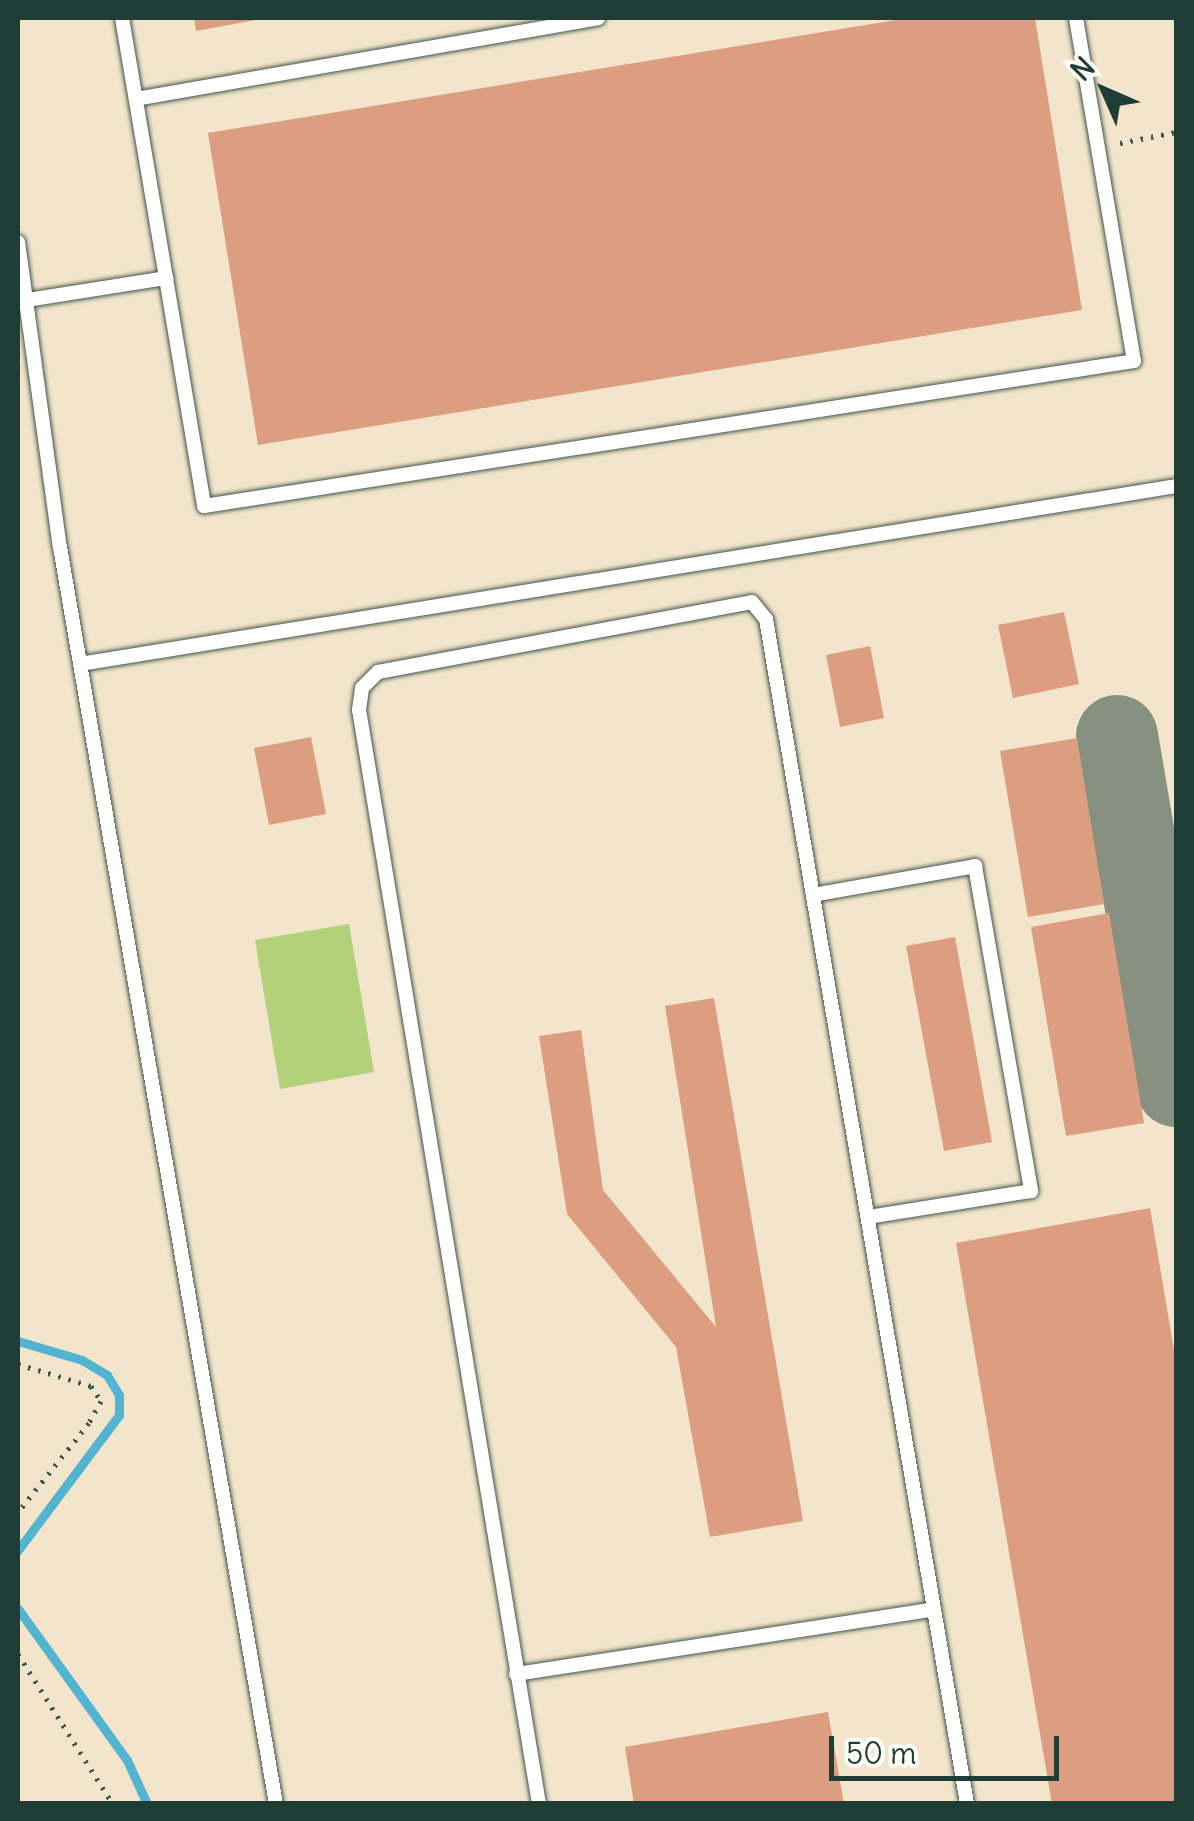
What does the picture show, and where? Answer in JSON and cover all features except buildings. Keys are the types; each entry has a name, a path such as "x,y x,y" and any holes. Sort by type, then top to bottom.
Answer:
{"lane":[{"path":"122,18 204,506 1134,361 1076,18"},
{"path":"136,99 598,18"},
{"path":"18,242 80,664 276,1804"},
{"path":"27,300 166,278"},
{"path":"80,664 1176,486"},
{"path":"539,1804 359,710 362,688 378,672 752,602 766,619 967,1804"},
{"path":"813,894 975,866 1031,1190 868,1217"},
{"path":"516,1674 934,1610"}],"path":[{"path":"1098,147 1176,132"},
{"path":"18,1364 91,1386 101,1401 89,1424 18,1512"},
{"path":"18,1654 113,1804"}],"green space":[{"path":"349,924 374,1072 280,1089 255,940"}],"waterway":[{"path":"18,1341 82,1360 107,1375 119,1395 119,1415 18,1550"},
{"path":"18,1609 127,1760 147,1804"}],"taxiway":[{"path":"1117,736 1176,1086"}]}
